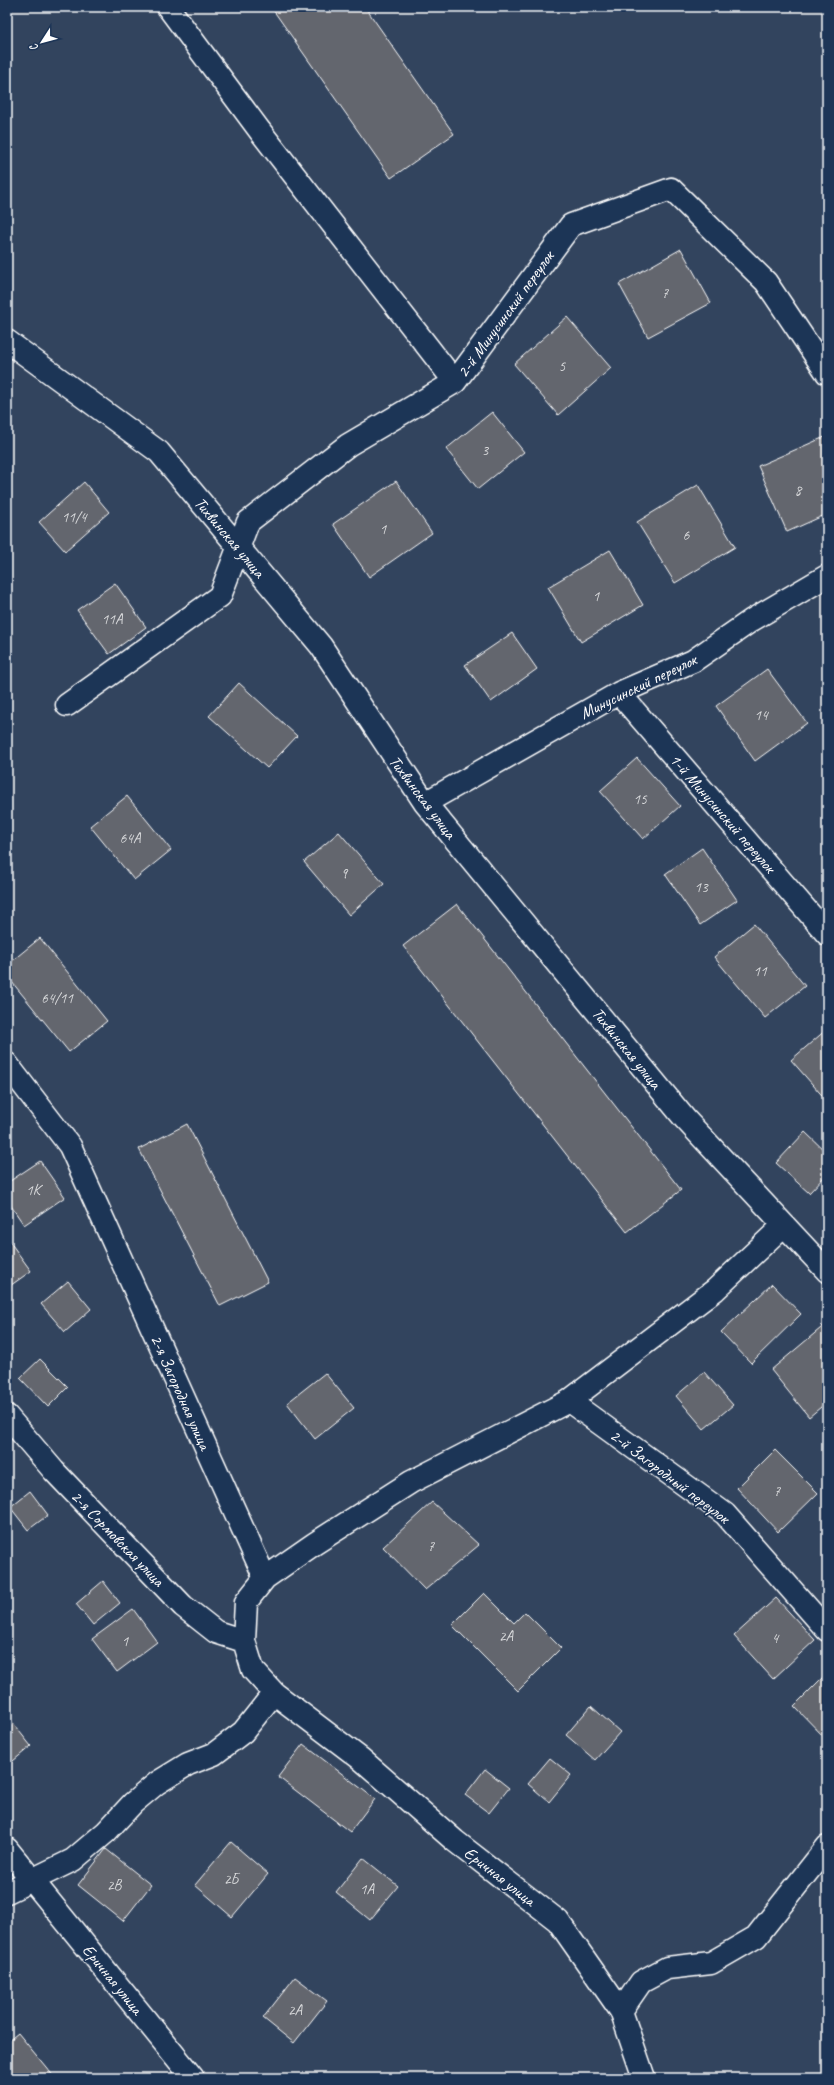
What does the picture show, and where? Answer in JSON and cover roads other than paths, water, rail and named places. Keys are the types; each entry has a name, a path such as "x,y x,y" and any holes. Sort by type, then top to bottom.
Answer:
{"street":[{"path":"168,7 260,131 454,382"},
{"name":"2-й Минусинский переулок","path":"67,705 220,596 237,547 248,522 348,445 454,382 571,225 671,189 766,282 827,373"},
{"name":"Тихвинская улица","path":"7,341 159,452 321,646 425,803 686,1119 827,1271"},
{"name":"Минусинский переулок","path":"425,803 619,692 693,661 752,620 827,576"},
{"name":"1-й Минусинский переулок","path":"619,692 827,934"},
{"name":"2-я Загородная улица","path":"7,1064 70,1146 265,1578"},
{"path":"7,1892 73,1860 106,1832 133,1803 157,1783 188,1764 214,1754 243,1732 274,1693 253,1670 244,1641 246,1602 265,1578 314,1544 411,1482 569,1401 715,1290 784,1225"},
{"name":"2-й Загородный переулок","path":"569,1401 725,1514 827,1630"},
{"name":"2-я Сормовская улица","path":"7,1416 54,1472 183,1606 216,1632 244,1641"},
{"name":"Еричная улица","path":"274,1693 361,1759 455,1841 558,1921 621,2011 644,2078"},
{"path":"621,2011 640,1982 667,1968 711,1963 756,1937 827,1847"},
{"name":"Еричная улица","path":"7,1849 193,2078"}]}
